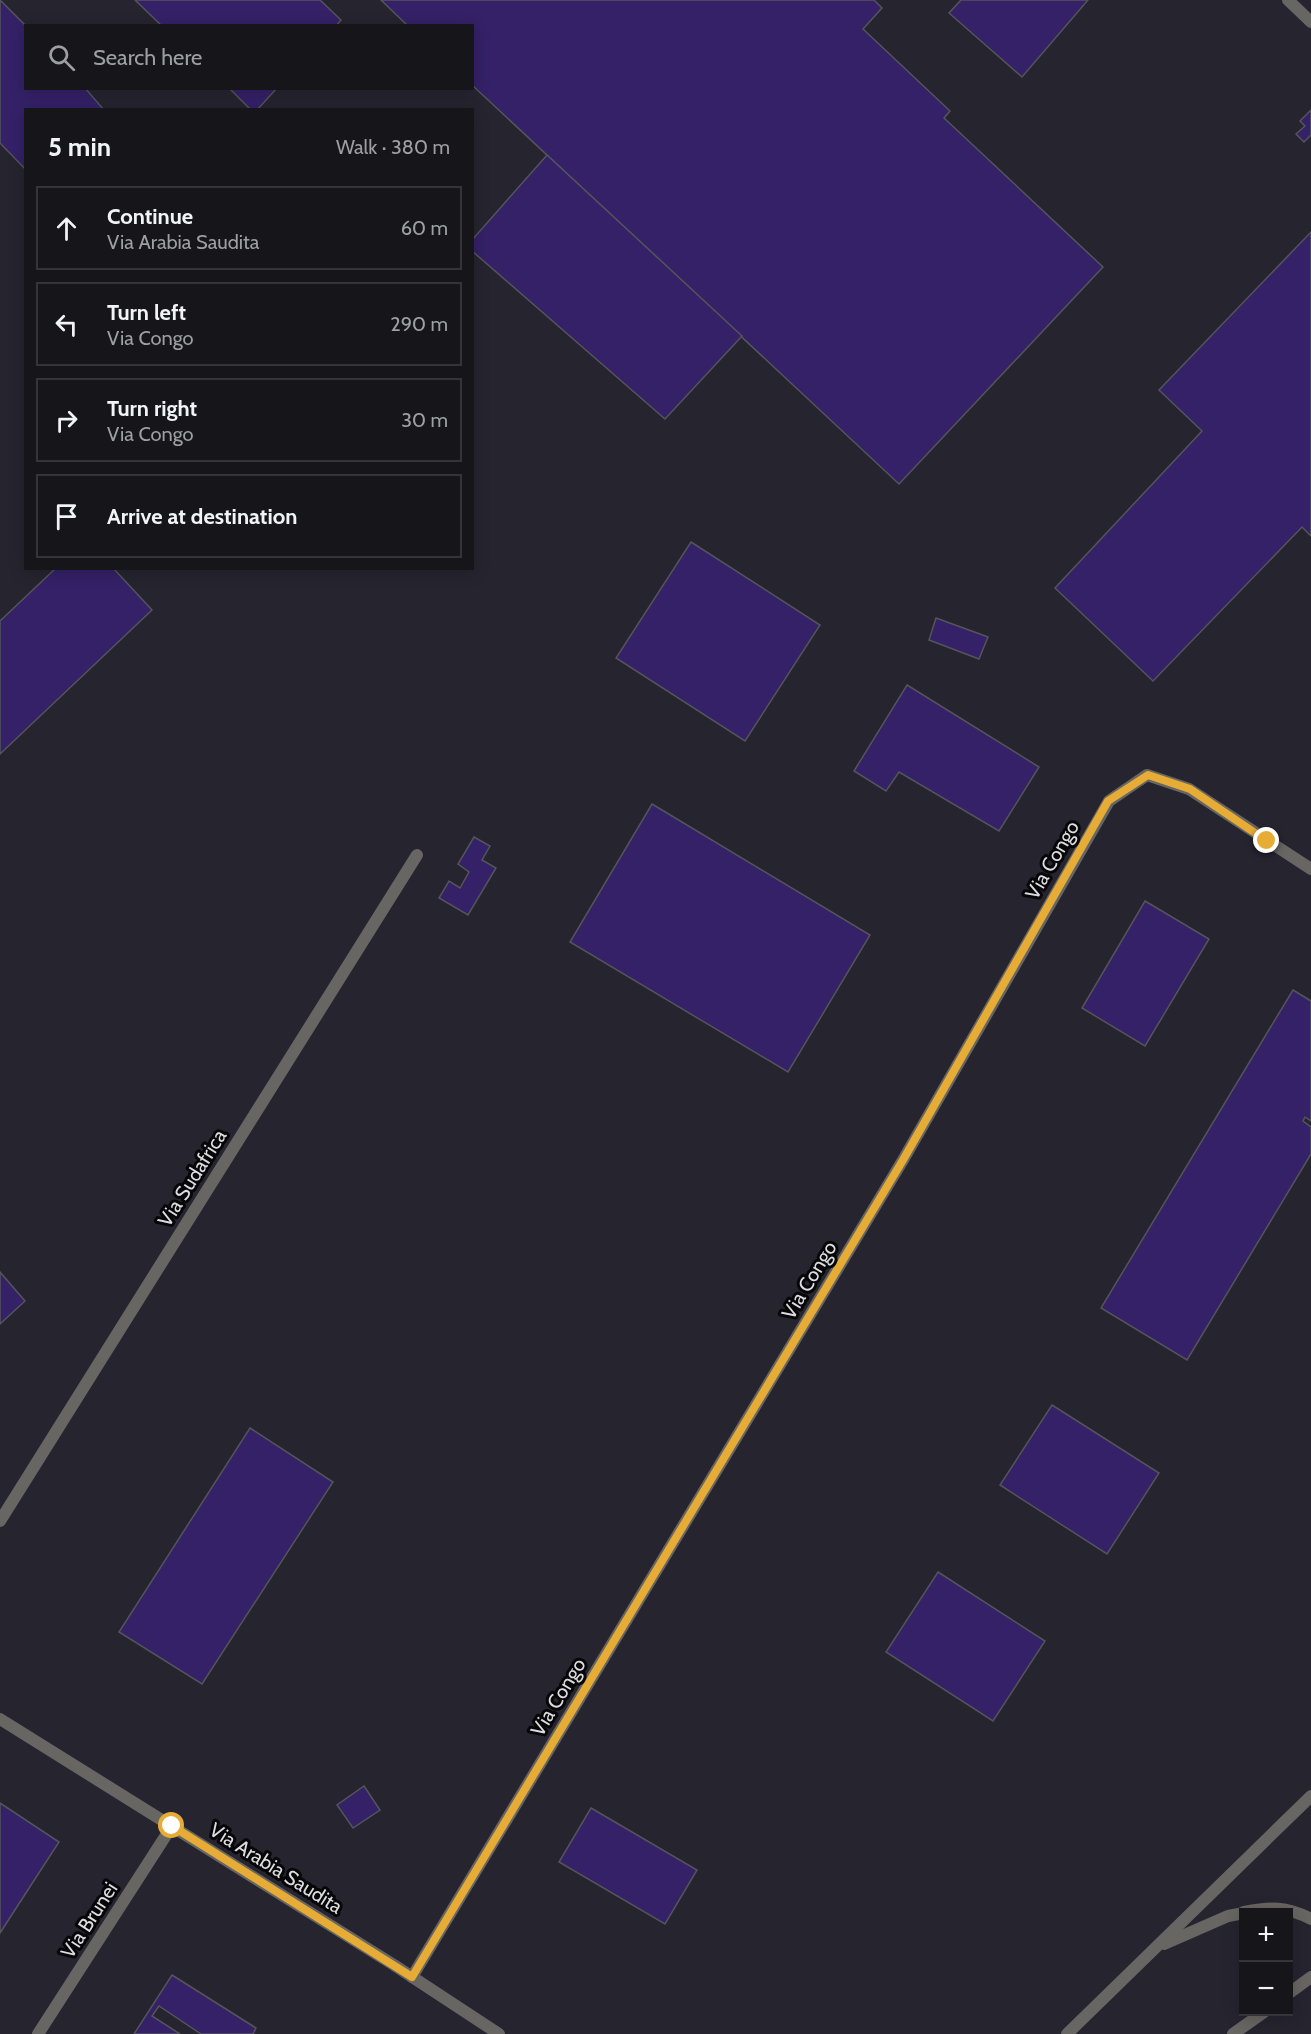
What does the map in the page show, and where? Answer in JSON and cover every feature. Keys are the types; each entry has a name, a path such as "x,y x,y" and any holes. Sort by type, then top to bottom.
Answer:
{"street":[{"path":"1288,0 1311,22"},
{"name":"Via Congo","path":"412,1977 903,1160 1108,801 1148,775 1190,789 1311,869"},
{"name":"Via Sudafrica","path":"0,1521 417,855"},
{"name":"Via Arabia Saudita","path":"0,1719 499,2034"},
{"path":"1067,2034 1311,1796"},
{"name":"Via Brunei","path":"38,2034 172,1826"},
{"path":"1293,1910 1311,1919"},
{"path":"1155,1948 1239,1913"},
{"path":"1293,1990 1311,1977"},
{"path":"1233,2034 1258,2016"}],"shaded area":[{"path":"0,0 1311,0 1311,2034 0,2034"}],"building":[{"path":"0,0 24,24 24,90 87,90 102,108 24,108 24,168 0,143"},
{"path":"135,0 320,0 341,20 338,24 160,24"},
{"path":"381,0 874,0 882,8 863,29 950,111 944,118 1103,267 899,484 474,87 474,24 406,24"},
{"path":"961,0 1088,0 1022,77 949,13"},
{"path":"231,90 275,90 259,108 249,108"},
{"path":"1311,110 1311,135 1304,142 1296,134 1305,126 1300,121"},
{"path":"547,155 742,336 665,419 474,253 474,238"},
{"path":"1311,232 1311,536 1302,527 1153,681 1055,588 1202,431 1159,390"},
{"path":"691,542 820,625 745,741 616,658"},
{"path":"54,570 115,570 152,610 0,754 0,621"},
{"path":"936,618 988,637 979,659 929,640"},
{"path":"907,685 1039,767 999,831 899,772 886,791 854,771"},
{"path":"652,804 870,935 788,1072 570,942"},
{"path":"474,837 490,846 482,860 496,868 468,915 439,898 449,881 460,888 469,872 458,864"},
{"path":"1145,901 1209,939 1145,1046 1082,1008"},
{"path":"1293,990 1311,1001 1311,1121 1305,1117 1303,1121 1311,1127 1311,1154 1187,1360 1101,1308"},
{"path":"0,1272 25,1301 0,1324"},
{"path":"1052,1405 1159,1473 1107,1554 1000,1485"},
{"path":"250,1428 333,1482 202,1684 119,1632"},
{"path":"938,1572 1045,1641 993,1721 886,1652"},
{"path":"364,1786 380,1810 353,1828 337,1805"},
{"path":"0,1803 59,1842 0,1933"},
{"path":"591,1808 697,1870 665,1924 559,1862"},
{"path":"172,1975 256,2028 253,2034 201,2034 159,2006 152,2016 180,2034 134,2034"}],"route":[{"path":"172,1826 412,1977 903,1160 1108,801 1148,775 1190,789 1267,841"}]}
